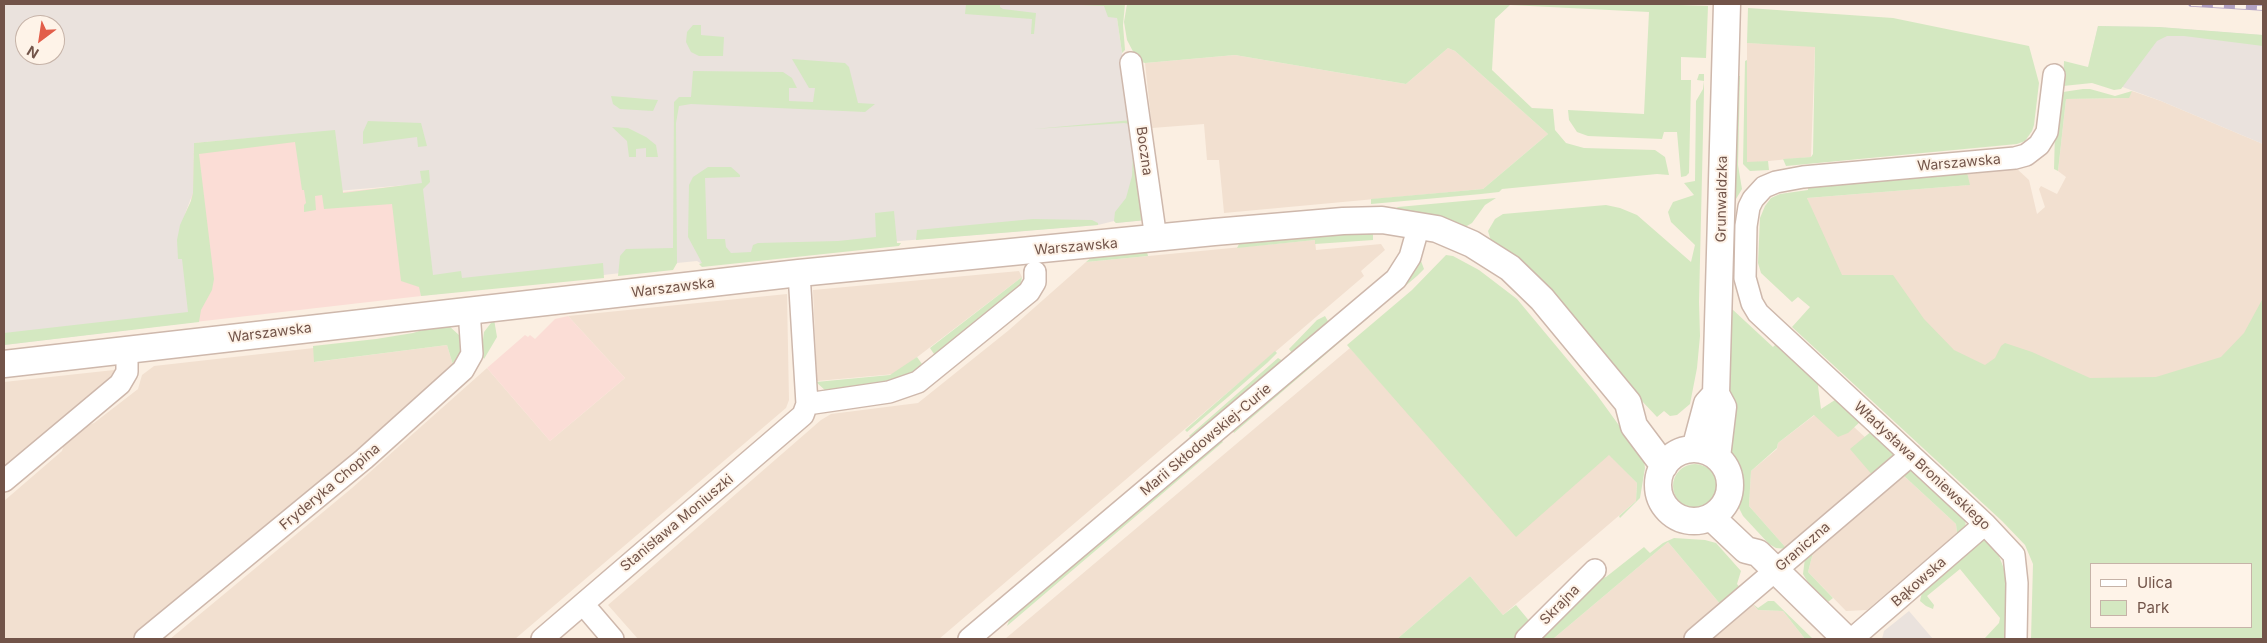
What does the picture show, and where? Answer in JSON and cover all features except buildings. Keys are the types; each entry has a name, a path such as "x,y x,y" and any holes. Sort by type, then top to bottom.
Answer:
{"street":[{"name":"Grunwaldzka","path":"1690,456 1724,407 1716,394 1727,4"},
{"name":"Boczna","path":"1132,63 1156,239"},
{"name":"Warszawska","path":"1766,321 1752,303 1745,278 1746,226 1749,207 1758,192 1776,182 1803,177 2015,158 2026,155 2039,145 2047,132 2054,75"},
{"name":"Warszawska","path":"4,364 799,273 1214,232 1343,221 1382,220 1428,227"},
{"path":"1428,227 1472,244 1498,259 1528,285 1628,403 1634,426 1690,456 1729,474 1730,488 1719,509 1703,520 1685,520 1677,517 1665,506 1658,486 1690,456"},
{"name":"Marii Skłodowskiej-Curie","path":"969,639 1396,280 1428,227"},
{"path":"799,273 807,404 889,392 918,382 1029,292 1035,282 1035,272"},
{"name":"Fryderyka Chopina","path":"146,639 357,465 463,370 472,354 469,310"},
{"name":"Władysława Broniewskiego","path":"1766,321 2012,551 2016,562 2016,639"},
{"path":"4,482 120,384 127,372 127,350"},
{"name":"Stanisława Moniuszki","path":"542,639 799,419 806,410 807,404"},
{"name":"Graniczna","path":"1695,639 1911,455"},
{"path":"1719,509 1758,541 1758,553 1846,639"},
{"name":"Bąkowska","path":"1852,639 1985,524"},
{"name":"Skrajna","path":"1526,639 1595,570"},
{"path":"583,604 613,639"}],"shaded area":[{"path":"4,4 1115,4 1123,75 1146,220 1116,223 1114,221 1098,225 900,241 769,256 768,254 756,255 756,257 702,264 697,261 677,263 673,267 421,296 407,185 337,191 324,132 194,143 193,193 185,214 195,322 4,345"},
{"path":"2098,26 2159,27 2263,35 2263,144 2161,101 2087,74"},
{"path":"1747,43 1815,46 1811,157 1747,163"},
{"path":"1448,48 1455,51 1548,134 1483,189 1224,213 1219,160 1207,160 1204,124 1152,128 1145,63 1235,55 1406,84"},
{"path":"2132,91 2161,101 2263,144 2263,375 2219,394 1964,366 1854,324 1807,198 1969,185 1967,171 2016,168 2029,180 2037,214 2045,207 2039,189 2041,186 2057,194 2066,177 2058,171 2066,99 2128,98"},
{"path":"325,132 343,192 408,185 421,296 195,322 185,214 191,201 194,143"},
{"path":"1315,240 1316,250 1381,244 1385,250 1361,271 1364,276 939,639 638,639 608,605 821,420 831,414 918,403 1009,330 1086,262"},
{"path":"1019,271 1022,277 895,374 817,381 813,290"},
{"path":"787,294 789,400 786,408 515,639 170,639 352,488 487,368 550,441 625,378 568,316"},
{"path":"568,316 625,378 550,441 487,368 525,335 528,337 530,335 535,339 555,319"},
{"path":"447,345 453,365 352,457 131,639 4,639 4,501 62,451 64,444 85,426 94,423 138,389 142,375 154,366 314,348 315,362"},
{"path":"1350,348 1391,394 1609,454 1637,483 1636,501 1503,615 1470,576 1397,639 1005,639"},
{"path":"114,370 114,375 4,469 4,382"},
{"path":"1829,404 1892,462 1787,549 1749,506 1751,471 1777,449 1778,443"},
{"path":"1903,475 1956,524 1957,533 1867,610 1846,611 1808,572 1814,549"},
{"path":"1668,542 1721,605 1681,639 1553,639"},
{"path":"1750,604 1753,604 1758,610 1783,611 1805,639 1708,639"},
{"path":"1909,611 1933,639 1882,639 1884,631"}],"green space":[{"path":"966,4 1000,4 1000,7 1003,9 1036,13 1034,34 1031,34 1032,19 965,14"},
{"path":"1058,4 1125,4 1123,25 1125,50 1122,53 1117,18 1108,17 1104,6"},
{"path":"1127,4 1650,4 1708,6 1706,58 1681,57 1681,80 1691,80 1689,173 1681,177 1677,132 1664,132 1662,139 1588,136 1577,132 1569,120 1568,110 1644,114 1649,12 1510,5 1495,19 1492,70 1532,108 1553,109 1555,130 1566,143 1584,148 1655,150 1665,157 1669,175 1657,174 1502,189 1499,192 1371,204 1371,199 1483,189 1548,134 1455,51 1448,48 1406,84 1235,55 1145,63 1138,61 1127,40 1124,22"},
{"path":"1748,8 1893,18 2029,46 2039,83 2032,131 2025,141 2017,144 1786,166 1783,159 1811,157 1813,154 1815,47 1747,43"},
{"path":"693,25 701,25 701,35 724,37 723,56 699,56 691,52 686,42 687,32"},
{"path":"2098,26 2159,27 2263,35 2263,46 2184,36 2167,36 2157,41 2121,89 2114,90 2092,83 2063,86 2064,61 2088,67"},
{"path":"792,59 845,63 849,67 858,103 875,104 865,112 691,104 679,106 676,123 677,263 673,270 618,276 620,256 626,249 673,248 674,102 679,97 691,97 693,71 783,72 792,78 797,88 789,88 789,101 813,102 815,88 809,88"},
{"path":"1747,60 1747,162 1768,161 1769,170 1750,171 1743,164 1745,61"},
{"path":"1699,74 1704,74 1704,81 1697,80"},
{"path":"1737,76 1740,76 1738,165 1742,189 1733,204"},
{"path":"1704,81 1699,302 1700,336 1697,368 1690,404 1677,415 1670,416 1664,411 1657,417 1491,241 1488,231 1495,219 1503,214 1606,205 1637,215 1691,262 1695,245 1671,222 1668,212 1673,202 1694,195 1684,183 1695,181 1696,101 1703,89"},
{"path":"2083,89 2115,96 2132,91 2129,98 2066,99 2058,171 2054,169 2055,133 2063,92"},
{"path":"611,96 658,100 653,111 620,109 613,104"},
{"path":"1132,120 1146,220 1116,223 1114,221 1115,212 1126,198 1132,176 1133,154 1130,124 1034,129"},
{"path":"368,121 421,123 427,146 418,147 417,137 363,144 363,132"},
{"path":"612,127 628,128 646,137 656,145 658,157 646,157 646,148 636,149 636,157 629,157 627,141"},
{"path":"335,130 343,193 422,183 420,171 429,170 430,182 423,189 433,275 461,271 462,278 603,263 604,278 421,296 419,287 401,281 392,204 324,209 322,195 315,196 316,210 304,212 304,205 306,203 304,190 302,190 295,142 199,154 214,279 212,290 201,310 199,322 4,345 4,333 188,312 182,259 178,259 177,240 180,225 193,193 194,143"},
{"path":"708,167 731,167 740,175 740,177 705,178 707,239 725,239 726,247 731,253 751,252 753,245 758,243 838,241 876,237 875,213 894,211 897,243 901,243 899,246 702,267 699,264 702,263 688,237 689,185 693,177"},
{"path":"1967,172 1970,185 1807,198 1842,275 1893,275 1924,319 1954,350 1985,365 1995,358 2001,346 2005,343 2032,352 2090,378 2156,377 2221,357 2244,333 2263,298 2263,639 2031,639 2033,564 2025,545 2002,521 1792,327 1810,307 1798,297 1792,302 1761,273 1758,263 1760,218 1765,206 1771,198 1780,194 1808,190 1808,184"},
{"path":"1496,198 1485,205 1472,223 1465,227 1393,210 1398,207"},
{"path":"1033,219 1092,220 1098,223 1098,225 916,240 917,230"},
{"path":"1373,230 1373,240 1315,244 1315,240 1237,248 1242,238 1300,233 1301,238 1314,238 1314,232"},
{"path":"1138,249 1147,252 1148,256 1086,262 1093,256"},
{"path":"1446,255 1453,256 1479,270 1517,299 1597,395 1644,460 1645,468 1640,498 1620,518 1619,516 1636,501 1637,483 1609,455 1516,537 1347,345 1412,290"},
{"path":"1421,261 1424,269 1417,276 1234,433 1232,430 1408,278"},
{"path":"1022,277 1020,287 940,354 934,354 930,348"},
{"path":"1732,309 1773,347 1777,343 1817,378 1821,409 1838,398 1862,420 1848,433 1838,437 1814,415 1778,443 1777,448 1751,471 1749,506 1787,549 1776,548 1769,544 1743,516 1737,504 1737,478 1727,456"},
{"path":"1325,316 1329,323 1292,353 1289,349 1317,320"},
{"path":"494,319 497,337 484,359 481,354 484,332"},
{"path":"441,324 449,326 459,335 463,355 453,364 447,345 314,362 313,346 413,333"},
{"path":"1275,351 1277,353 1267,363 1187,432 1185,430"},
{"path":"917,357 922,364 922,368 900,381 826,391 816,382 890,375"},
{"path":"1278,358 1283,361 1193,440 1189,436"},
{"path":"1873,430 1894,450 1895,457 1874,477 1850,449"},
{"path":"1221,440 1223,442 1007,626 1010,618"},
{"path":"1695,464 1707,468 1713,474 1717,486 1713,498 1707,504 1695,508 1683,504 1677,498 1673,486 1677,474 1683,468"},
{"path":"1911,468 1965,517 1966,529 1954,543 1951,539 1957,533 1956,524 1903,475"},
{"path":"1674,538 1705,540 1716,543 1741,571 1737,584 1742,590 1721,605 1668,542 1553,639 1532,639 1590,581 1606,577 1644,547 1650,553 1663,543"},
{"path":"1985,539 1999,556 2006,574 2009,639 1985,638 1999,623 2000,618 1960,569 1927,596 1934,605 1933,609 1920,601 1922,592 1979,541"},
{"path":"1814,549 1808,572 1833,598 1828,602 1809,584 1803,574 1805,558"},
{"path":"1470,576 1503,615 1516,605 1531,623 1519,639 1397,639"},
{"path":"1768,601 1774,601 1813,639 1805,639 1783,611 1758,610 1753,604 1758,608"}],"railway":[{"path":"2191,4 2263,8"}]}
